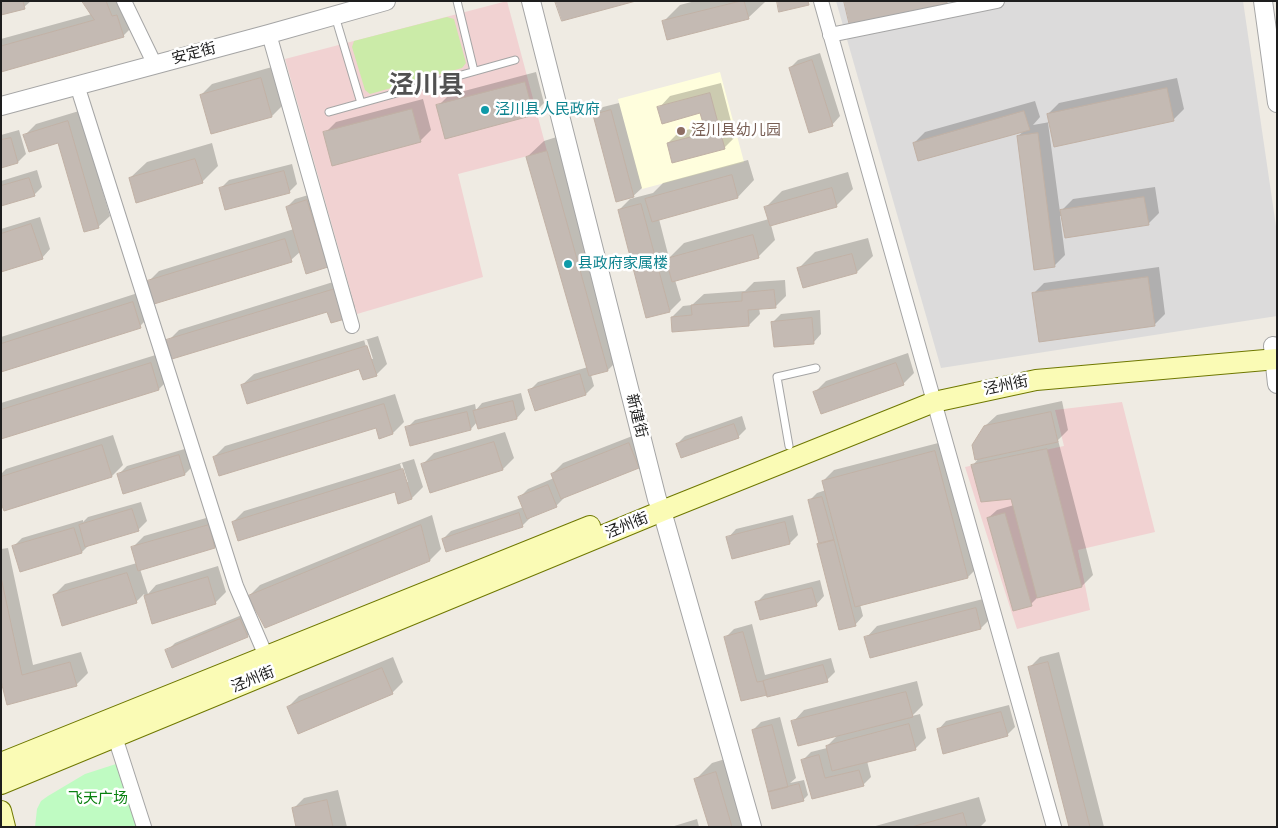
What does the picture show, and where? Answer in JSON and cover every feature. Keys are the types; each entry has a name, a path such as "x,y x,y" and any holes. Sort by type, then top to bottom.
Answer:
{"main road":[{"name":"泾州街","path":"1,763 266,656 660,505 790,446 932,395 1036,380 1275,353"},
{"name":"泾州街","path":"1,784 660,505 932,395"},
{"path":"1,811 5,827"}],"street":[{"path":"124,1 155,64"},
{"name":"安定街","path":"1,106 386,1"},
{"name":"新建街","path":"531,1 660,505 752,827"},
{"path":"821,1 1054,827"},
{"path":"830,35 997,1"},
{"path":"1263,1 1277,103"},
{"path":"269,34 352,326"},
{"path":"77,85 236,586 266,656"},
{"path":"1275,353 1277,384"},
{"path":"115,737 144,827"}],"lane":[{"path":"457,1 474,71"},
{"path":"335,16 361,103"},
{"path":"329,112 515,60"},
{"path":"790,446 777,377 816,368"}],"shaded area":[{"path":"507,1 547,151 458,174 483,277 357,314 285,59"},
{"path":"836,1 1243,1 1277,233 1277,316 941,368"},
{"name":"泾川县幼儿园","path":"720,72 744,162 642,189 618,99"},
{"path":"1122,402 1155,532 1078,550 1090,610 1017,629 965,467 1064,446 1055,410"}],"green space":[{"path":"447,17 454,19 466,63 462,68 370,94 365,90 352,47 354,41"},
{"name":"飞天广场","path":"116,764 142,827 35,827 37,809 41,801 85,774"}],"building":[{"path":"1,1 23,1 25,9 1,15"},
{"path":"82,1 106,1 112,16 117,15 124,37 1,72 1,46 94,20"},
{"path":"555,1 636,1 562,21"},
{"path":"744,1 749,19 667,40 662,21"},
{"path":"777,1 808,1 809,5 779,12"},
{"path":"844,1 947,1 947,3 850,26"},
{"path":"812,60 833,126 809,133 789,68"},
{"path":"261,78 272,117 211,134 200,95"},
{"name":"泾川县人民政府","path":"525,82 534,115 445,139 436,105"},
{"path":"1167,88 1174,121 1054,147 1047,114"},
{"path":"710,93 725,149 672,163 667,143 706,133 700,113 662,124 657,107"},
{"path":"412,109 421,142 332,166 323,132"},
{"path":"611,110 634,197 616,202 593,115"},
{"path":"1024,111 1030,130 918,161 913,143"},
{"path":"68,121 99,228 84,232 58,143 29,152 23,135"},
{"path":"1038,133 1055,267 1034,270 1017,136"},
{"path":"11,138 18,163 1,168 1,140"},
{"name":"县政府家属楼","path":"547,151 608,371 589,376 526,157"},
{"path":"195,159 203,183 136,203 129,178"},
{"path":"284,171 290,193 225,210 219,188"},
{"path":"732,175 738,198 652,222 645,199"},
{"path":"29,178 35,196 1,206 1,186"},
{"path":"832,188 837,207 770,226 764,207"},
{"path":"1144,197 1149,225 1065,238 1060,210"},
{"path":"307,200 328,267 306,274 286,207"},
{"path":"641,204 670,312 646,318 618,210"},
{"path":"31,224 43,259 1,272 1,234"},
{"path":"753,235 759,258 672,282 666,259"},
{"path":"285,239 292,262 154,304 147,281"},
{"path":"852,254 857,273 803,288 797,268"},
{"path":"1148,277 1155,326 1039,342 1032,293"},
{"path":"335,289 345,319 331,323 327,312 172,359 166,340"},
{"path":"774,290 776,308 748,310 749,326 672,332 671,317 692,315 691,305 742,301 742,293"},
{"path":"133,302 141,328 1,372 1,344"},
{"path":"812,318 814,344 774,347 771,322"},
{"path":"367,346 377,376 363,380 359,369 247,404 241,385"},
{"path":"151,363 159,390 1,439 1,410"},
{"path":"896,363 904,385 821,414 813,392"},
{"path":"580,374 586,395 535,411 528,390"},
{"path":"513,401 517,419 478,429 473,411"},
{"path":"384,404 393,434 379,439 376,428 219,476 213,457"},
{"path":"467,412 471,430 410,446 405,427"},
{"path":"1051,412 1058,442 975,460 972,445 984,426"},
{"path":"734,424 739,438 681,458 676,444"},
{"path":"494,442 503,470 430,493 421,464"},
{"path":"629,443 639,468 561,499 551,474"},
{"path":"102,445 112,477 4,511 1,503 1,477"},
{"path":"1047,449 1082,587 1037,598 1011,499 981,502 971,465"},
{"path":"935,451 968,578 855,607 822,481"},
{"path":"179,455 185,475 123,494 117,474"},
{"path":"403,469 412,499 398,504 395,492 238,541 232,522"},
{"path":"548,485 557,507 527,519 518,497"},
{"path":"822,497 834,540 819,544 808,500"},
{"path":"132,509 139,531 85,547 79,525"},
{"path":"519,513 523,527 446,552 442,539"},
{"path":"1005,513 1032,606 1013,611 987,518"},
{"path":"785,522 790,544 732,559 726,537"},
{"path":"209,525 215,548 138,571 131,547"},
{"path":"421,525 430,561 265,628 248,596"},
{"path":"74,528 82,553 20,572 12,546"},
{"path":"834,540 856,626 839,630 817,544"},
{"path":"127,573 137,603 62,626 53,595"},
{"path":"1,577 22,675 70,662 77,686 7,705 1,681"},
{"path":"208,577 216,604 152,624 144,596"},
{"path":"812,588 817,606 760,620 755,602"},
{"path":"976,608 981,629 870,658 864,637"},
{"path":"240,619 248,637 172,668 165,650"},
{"path":"743,632 757,682 763,681 767,695 741,701 724,637"},
{"path":"1048,662 1090,827 1069,827 1028,667"},
{"path":"823,665 828,682 767,697 763,681"},
{"path":"382,668 393,694 298,734 287,707"},
{"path":"906,692 913,717 798,746 791,721"},
{"path":"1001,712 1008,736 943,754 937,729"},
{"path":"909,724 916,750 832,771 826,746"},
{"path":"772,725 788,787 768,792 752,730"},
{"path":"819,755 825,778 859,770 864,786 812,799 801,760"},
{"path":"716,772 732,827 709,827 694,779"},
{"path":"799,784 804,801 772,809 768,792"},
{"path":"327,800 333,827 296,827 292,808"},
{"path":"963,813 967,827 912,827"}],"place":[{"name":"泾川县人民政府","path":"485,110"},
{"name":"泾川县幼儿园","path":"681,131"},
{"name":"县政府家属楼","path":"568,264"}],"district":[{"name":"泾川县","path":"426,86"}]}
